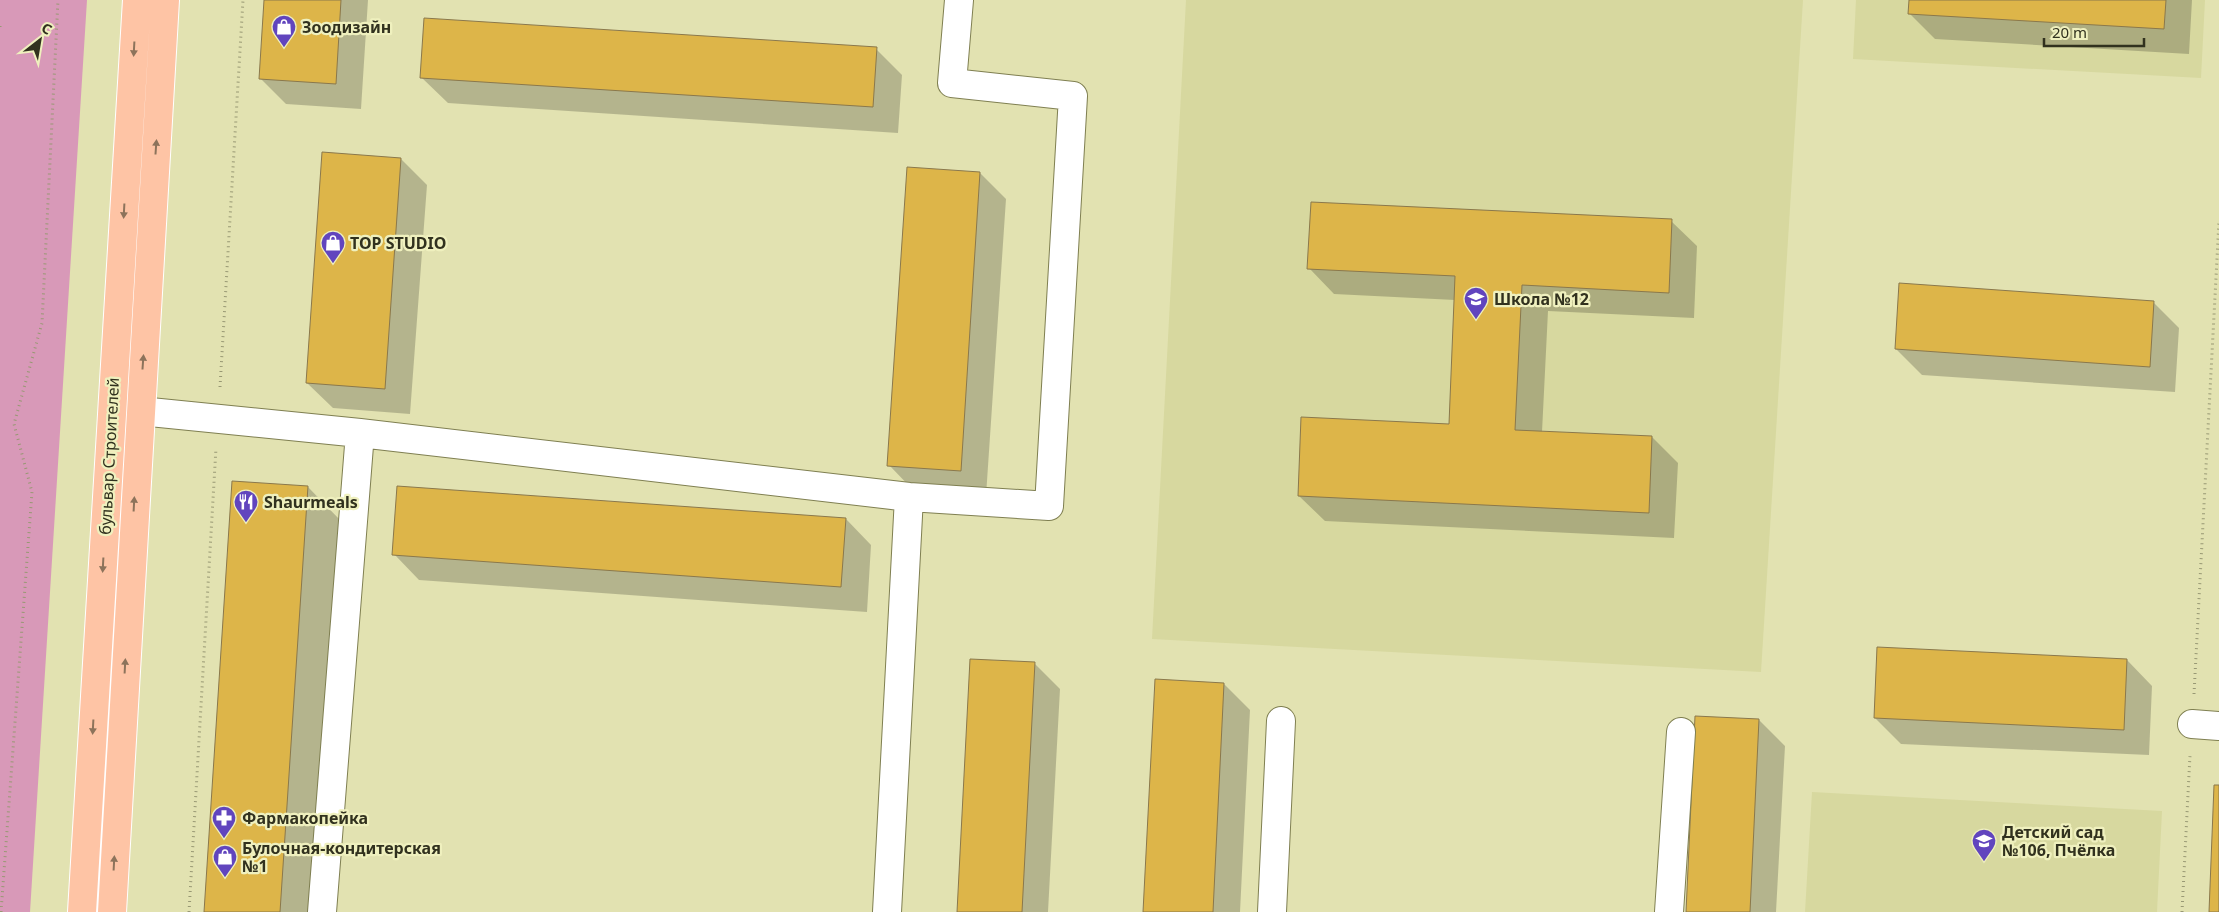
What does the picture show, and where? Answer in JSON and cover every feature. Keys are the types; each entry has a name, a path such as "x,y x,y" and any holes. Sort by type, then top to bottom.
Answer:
{"main road":[{"name":"бульвар Строителей","path":"82,912 137,0"},
{"name":"бульвар Строителей","path":"112,912 165,0"}],"lane":[{"path":"140,411 360,433 909,498 1049,506 1073,96 952,83 959,0"},
{"path":"322,912 360,433"},
{"path":"887,912 909,498"},
{"path":"1272,912 1281,722"},
{"path":"2192,724 2219,726"},
{"path":"1670,912 1681,732"}],"path":[{"path":"1,912 32,492 14,424 42,323 58,0"},
{"path":"189,912 243,0"},
{"path":"2182,912 2219,221"}],"shaded area":[{"path":"0,0 87,0 30,912 0,912"},
{"name":"Школа №12","path":"1186,0 1803,0 1761,672 1152,639"},
{"path":"1856,0 2205,0 2201,78 1853,59"},
{"name":"Детский сад №106, Пчёлка","path":"1812,792 2162,811 2157,912 1805,912"}],"building":[{"path":"264,0 341,0 336,84 259,79"},
{"path":"1909,0 2166,0 2164,29 1908,14"},
{"path":"424,18 877,47 873,107 420,78"},
{"path":"322,152 401,158 385,389 306,383"},
{"path":"907,167 980,172 961,471 887,466"},
{"path":"1311,202 1672,219 1669,293 1522,285 1515,430 1652,436 1649,513 1298,496 1301,417 1449,424 1455,276 1307,269"},
{"path":"1899,283 2154,301 2150,367 1895,349"},
{"path":"232,481 308,486 280,912 204,912"},
{"path":"397,486 846,518 841,587 392,555"},
{"path":"1877,647 2127,659 2124,730 1874,718"},
{"path":"970,659 1035,662 1022,912 957,912"},
{"path":"1155,679 1224,683 1213,912 1143,912"},
{"path":"1695,716 1759,719 1750,912 1686,912"},
{"path":"2214,785 2219,785 2219,912 2209,912"}],"place":[{"name":"Зоодизайн","path":"284,48"},
{"name":"TOP STUDIO","path":"333,264"},
{"name":"Школа №12","path":"1476,320"},
{"name":"Shaurmeals","path":"246,523"},
{"name":"Фармакопейка","path":"224,839"},
{"name":"Детский сад №106, Пчёлка","path":"1984,862"},
{"name":"Булочная-кондитерская №1","path":"225,878"}]}
